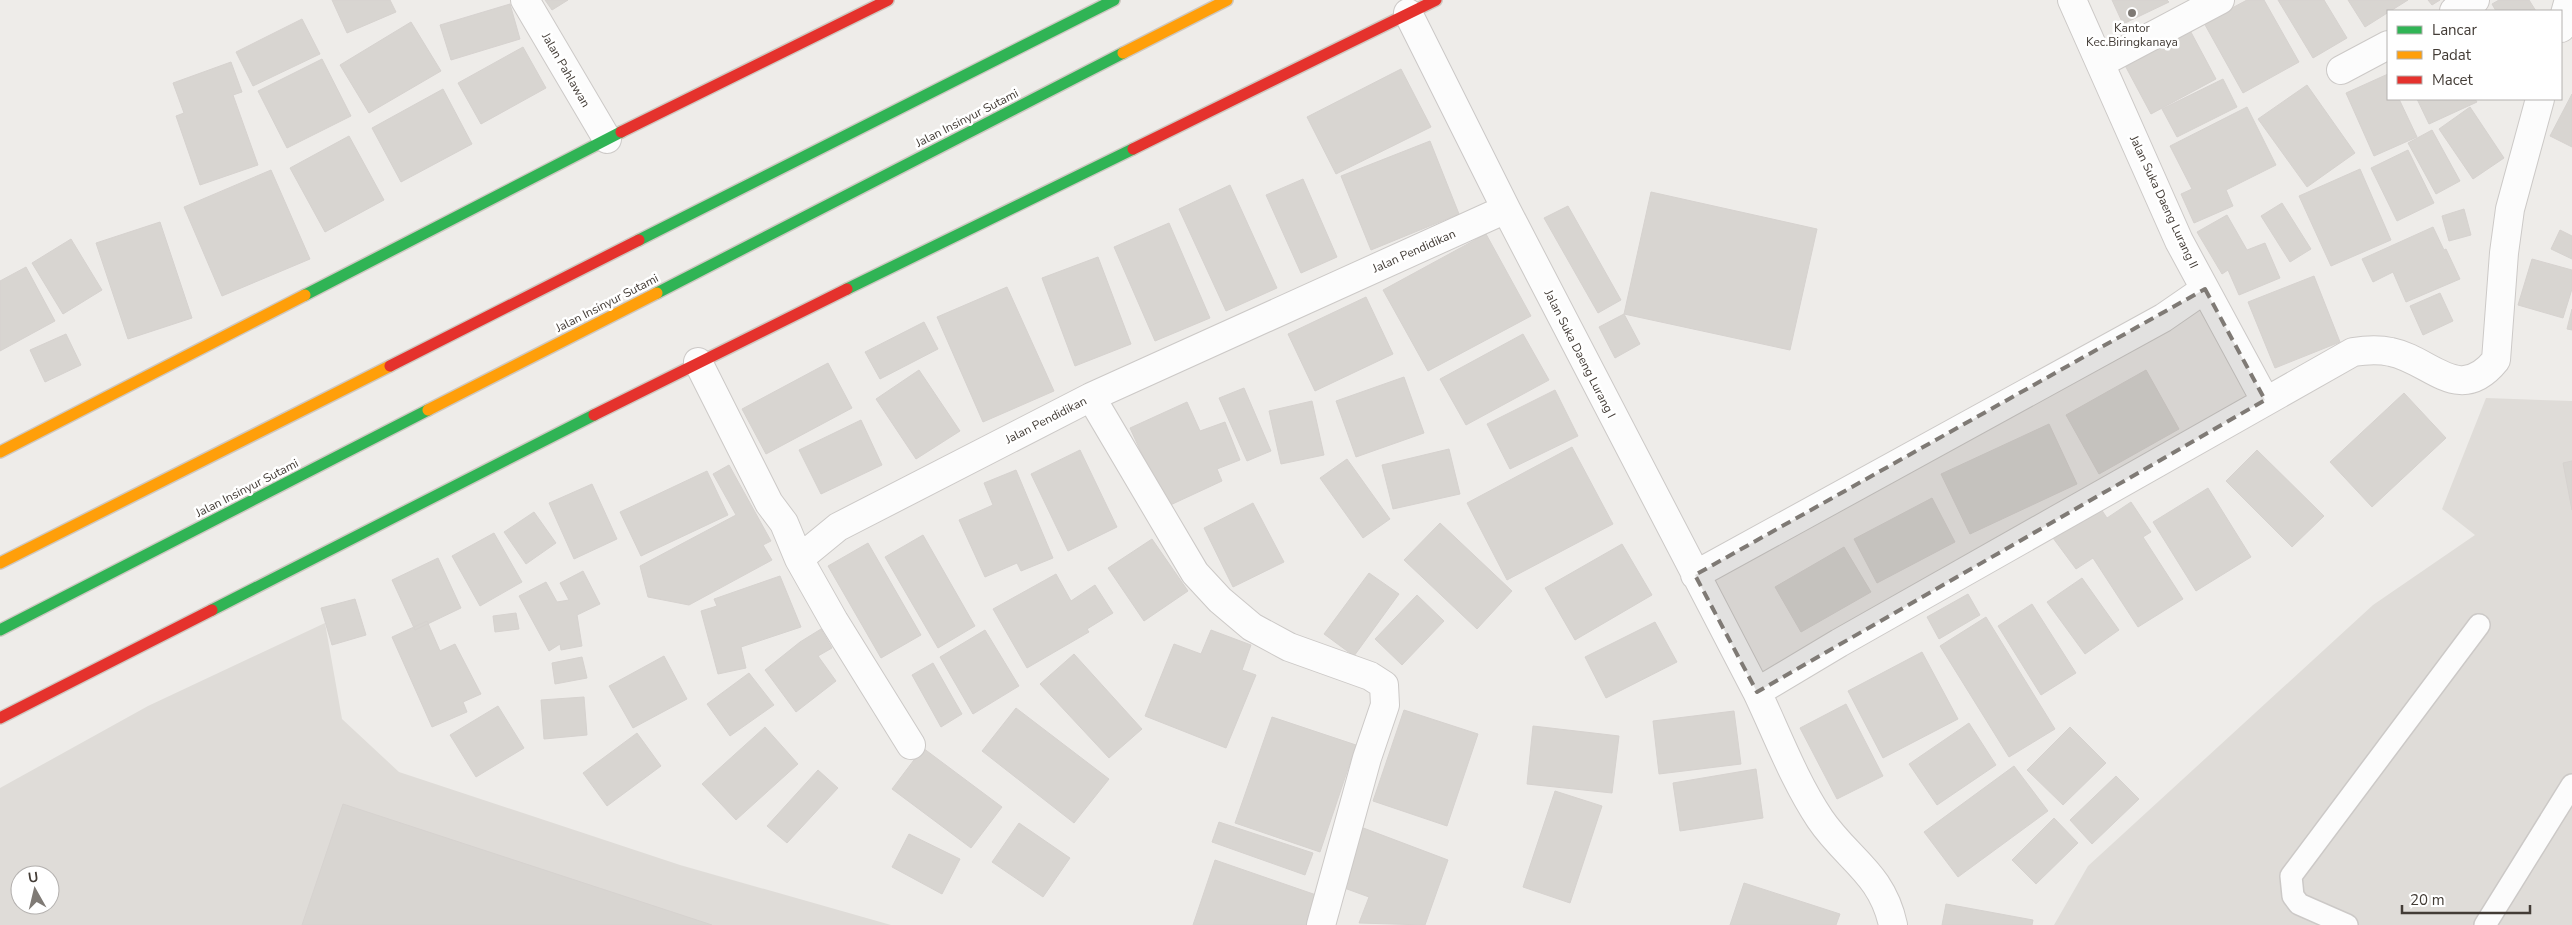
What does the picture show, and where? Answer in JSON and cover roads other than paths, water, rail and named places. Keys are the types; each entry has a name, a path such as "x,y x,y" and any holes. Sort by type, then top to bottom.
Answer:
{"main road":[{"path":"0,452 607,139 888,0"},
{"path":"0,563 1114,0"},
{"name":"Jalan Insinyur Sutami","path":"0,630 1227,0"},
{"path":"0,718 698,362 1436,0"}],"street":[{"name":"Jalan Pahlawan","path":"525,0 607,139"},
{"name":"Jalan Suka Daeng Lurang II","path":"2072,0 2179,242 2265,400"},
{"path":"2101,63 2220,0"},
{"path":"2456,10 2475,0"},
{"name":"Jalan Suka Daeng Lurang I","path":"1408,13 1506,209 1757,692 1802,788 1816,812 1877,884 1893,925"},
{"path":"2341,70 2387,46"},
{"path":"1757,692 1839,643 2265,400 2353,352 2370,349 2392,352 2448,379 2465,381 2486,373 2496,360 2502,272 2510,209 2540,100"},
{"name":"Jalan Pendidikan","path":"799,559 838,527 1091,397 1506,209"},
{"path":"1696,574 2162,318 2205,289"},
{"path":"698,362 769,503 784,523 799,559 834,621 912,745"},
{"path":"1091,397 1195,573 1220,600 1252,627 1289,647 1370,676 1384,685 1385,705 1367,758 1321,925"}],"lane":[{"path":"2347,925 2299,904 2293,896 2291,876 2479,625"},
{"path":"2485,925 2572,785"}],"place":[{"name":"Kantor Kec.Biringkanaya","path":"2132,13"}]}
